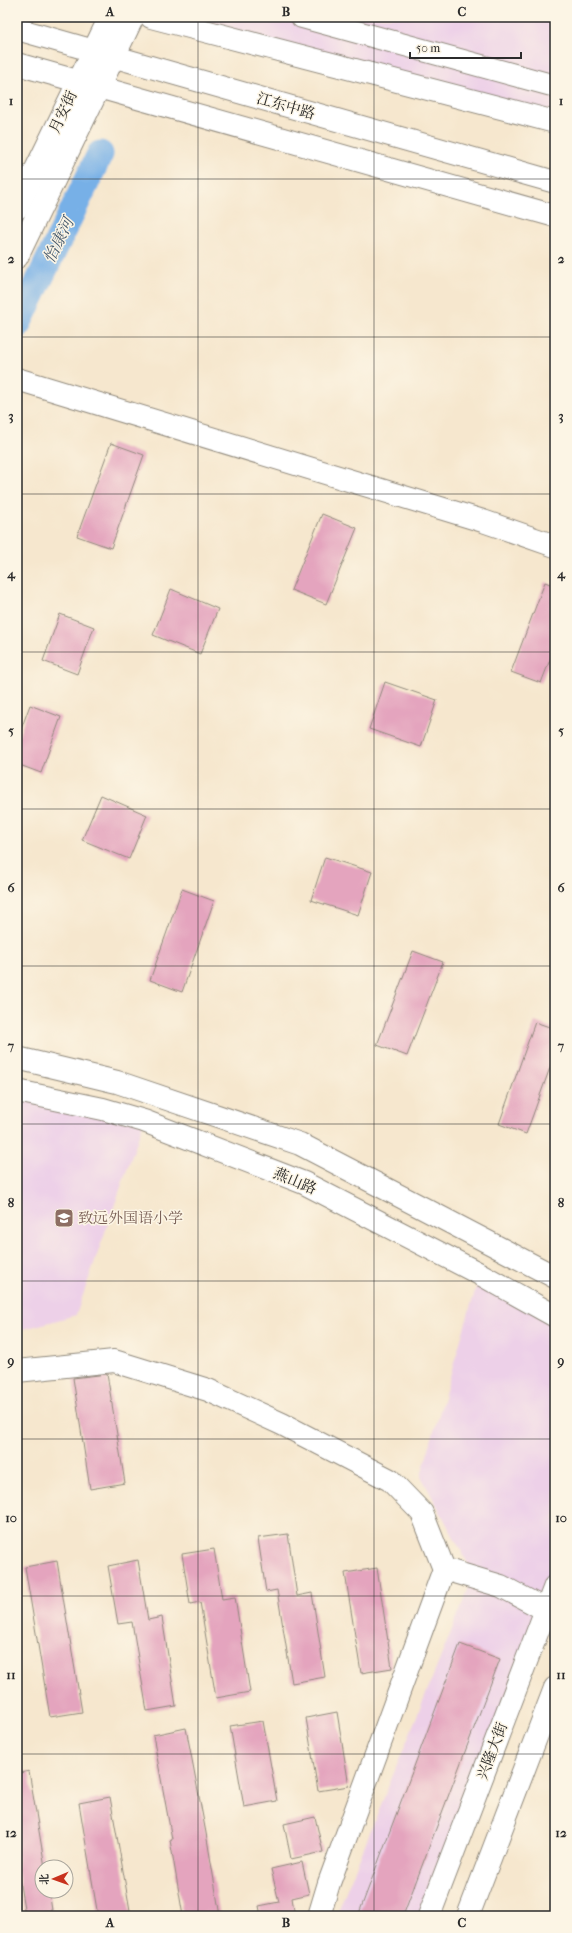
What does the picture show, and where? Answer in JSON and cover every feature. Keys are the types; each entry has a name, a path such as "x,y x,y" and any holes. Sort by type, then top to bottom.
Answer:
{"street":[{"name":"月安街","path":"17,208 88,84 102,54 110,17"},
{"path":"102,54 132,17"},
{"path":"152,17 555,122"},
{"path":"302,17 555,86"},
{"name":"江东中路","path":"17,30 555,182"},
{"path":"17,64 555,216"},
{"path":"17,257 88,84"},
{"path":"17,379 484,521 555,546"},
{"path":"17,1058 117,1082 300,1144 555,1277"},
{"name":"燕山路","path":"17,1091 103,1109 144,1121 304,1183 480,1274 555,1316"},
{"path":"17,1371 114,1361 208,1390 282,1424 390,1480 422,1513 444,1569 328,1883 319,1916"},
{"path":"444,1569 501,1586 550,1612"},
{"name":"兴隆大街","path":"429,1916 550,1612 555,1586"},
{"path":"468,1916 555,1688"}],"shaded area":[{"path":"151,17 555,17 555,122"},
{"name":"致远外国语小学","path":"17,1091 144,1121 76,1315 17,1331"},
{"path":"480,1274 555,1316 555,1586 429,1916 336,1916 474,1575 421,1476"}],"building":[{"path":"111,443 144,455 111,548 77,536"},
{"path":"322,514 357,528 326,604 291,590"},
{"path":"545,582 555,586 555,647 541,683 511,672"},
{"path":"171,589 218,609 200,654 153,635"},
{"path":"60,614 94,627 77,674 43,661"},
{"path":"385,682 437,700 421,747 369,729"},
{"path":"30,705 61,717 41,773 17,764 17,740"},
{"path":"101,795 147,815 129,859 82,840"},
{"path":"325,857 372,872 358,915 311,900"},
{"path":"182,889 214,901 182,992 150,980"},
{"path":"413,951 443,962 407,1056 377,1045"},
{"path":"535,1022 555,1029 555,1054 526,1134 499,1124"},
{"path":"107,1374 125,1483 90,1489 73,1378"},
{"path":"288,1534 297,1596 312,1593 325,1677 292,1683 277,1590 266,1592 258,1538"},
{"path":"214,1549 222,1599 235,1597 250,1692 216,1698 200,1602 190,1604 182,1554"},
{"path":"138,1560 148,1620 162,1617 176,1706 147,1711 132,1622 118,1624 108,1566"},
{"path":"57,1561 82,1712 50,1717 25,1567"},
{"path":"377,1568 392,1668 361,1673 345,1573"},
{"path":"460,1644 500,1659 403,1916 358,1916"},
{"path":"337,1712 349,1786 318,1791 306,1718"},
{"path":"263,1721 277,1801 244,1807 230,1726"},
{"path":"186,1728 220,1916 183,1916 170,1840 172,1839 153,1735"},
{"path":"29,1771 44,1859 34,1859 34,1899 50,1899 52,1910 25,1914 17,1868 17,1774"},
{"path":"110,1797 131,1916 98,1916 79,1803"},
{"path":"315,1817 323,1852 291,1859 284,1824"},
{"path":"302,1862 309,1894 292,1898 295,1916 261,1916 259,1906 279,1902 271,1869"}],"waterway":[{"name":"怡康河","path":"17,326 100,154"}],"place":[{"name":"致远外国语小学","path":"64,1218"}]}
